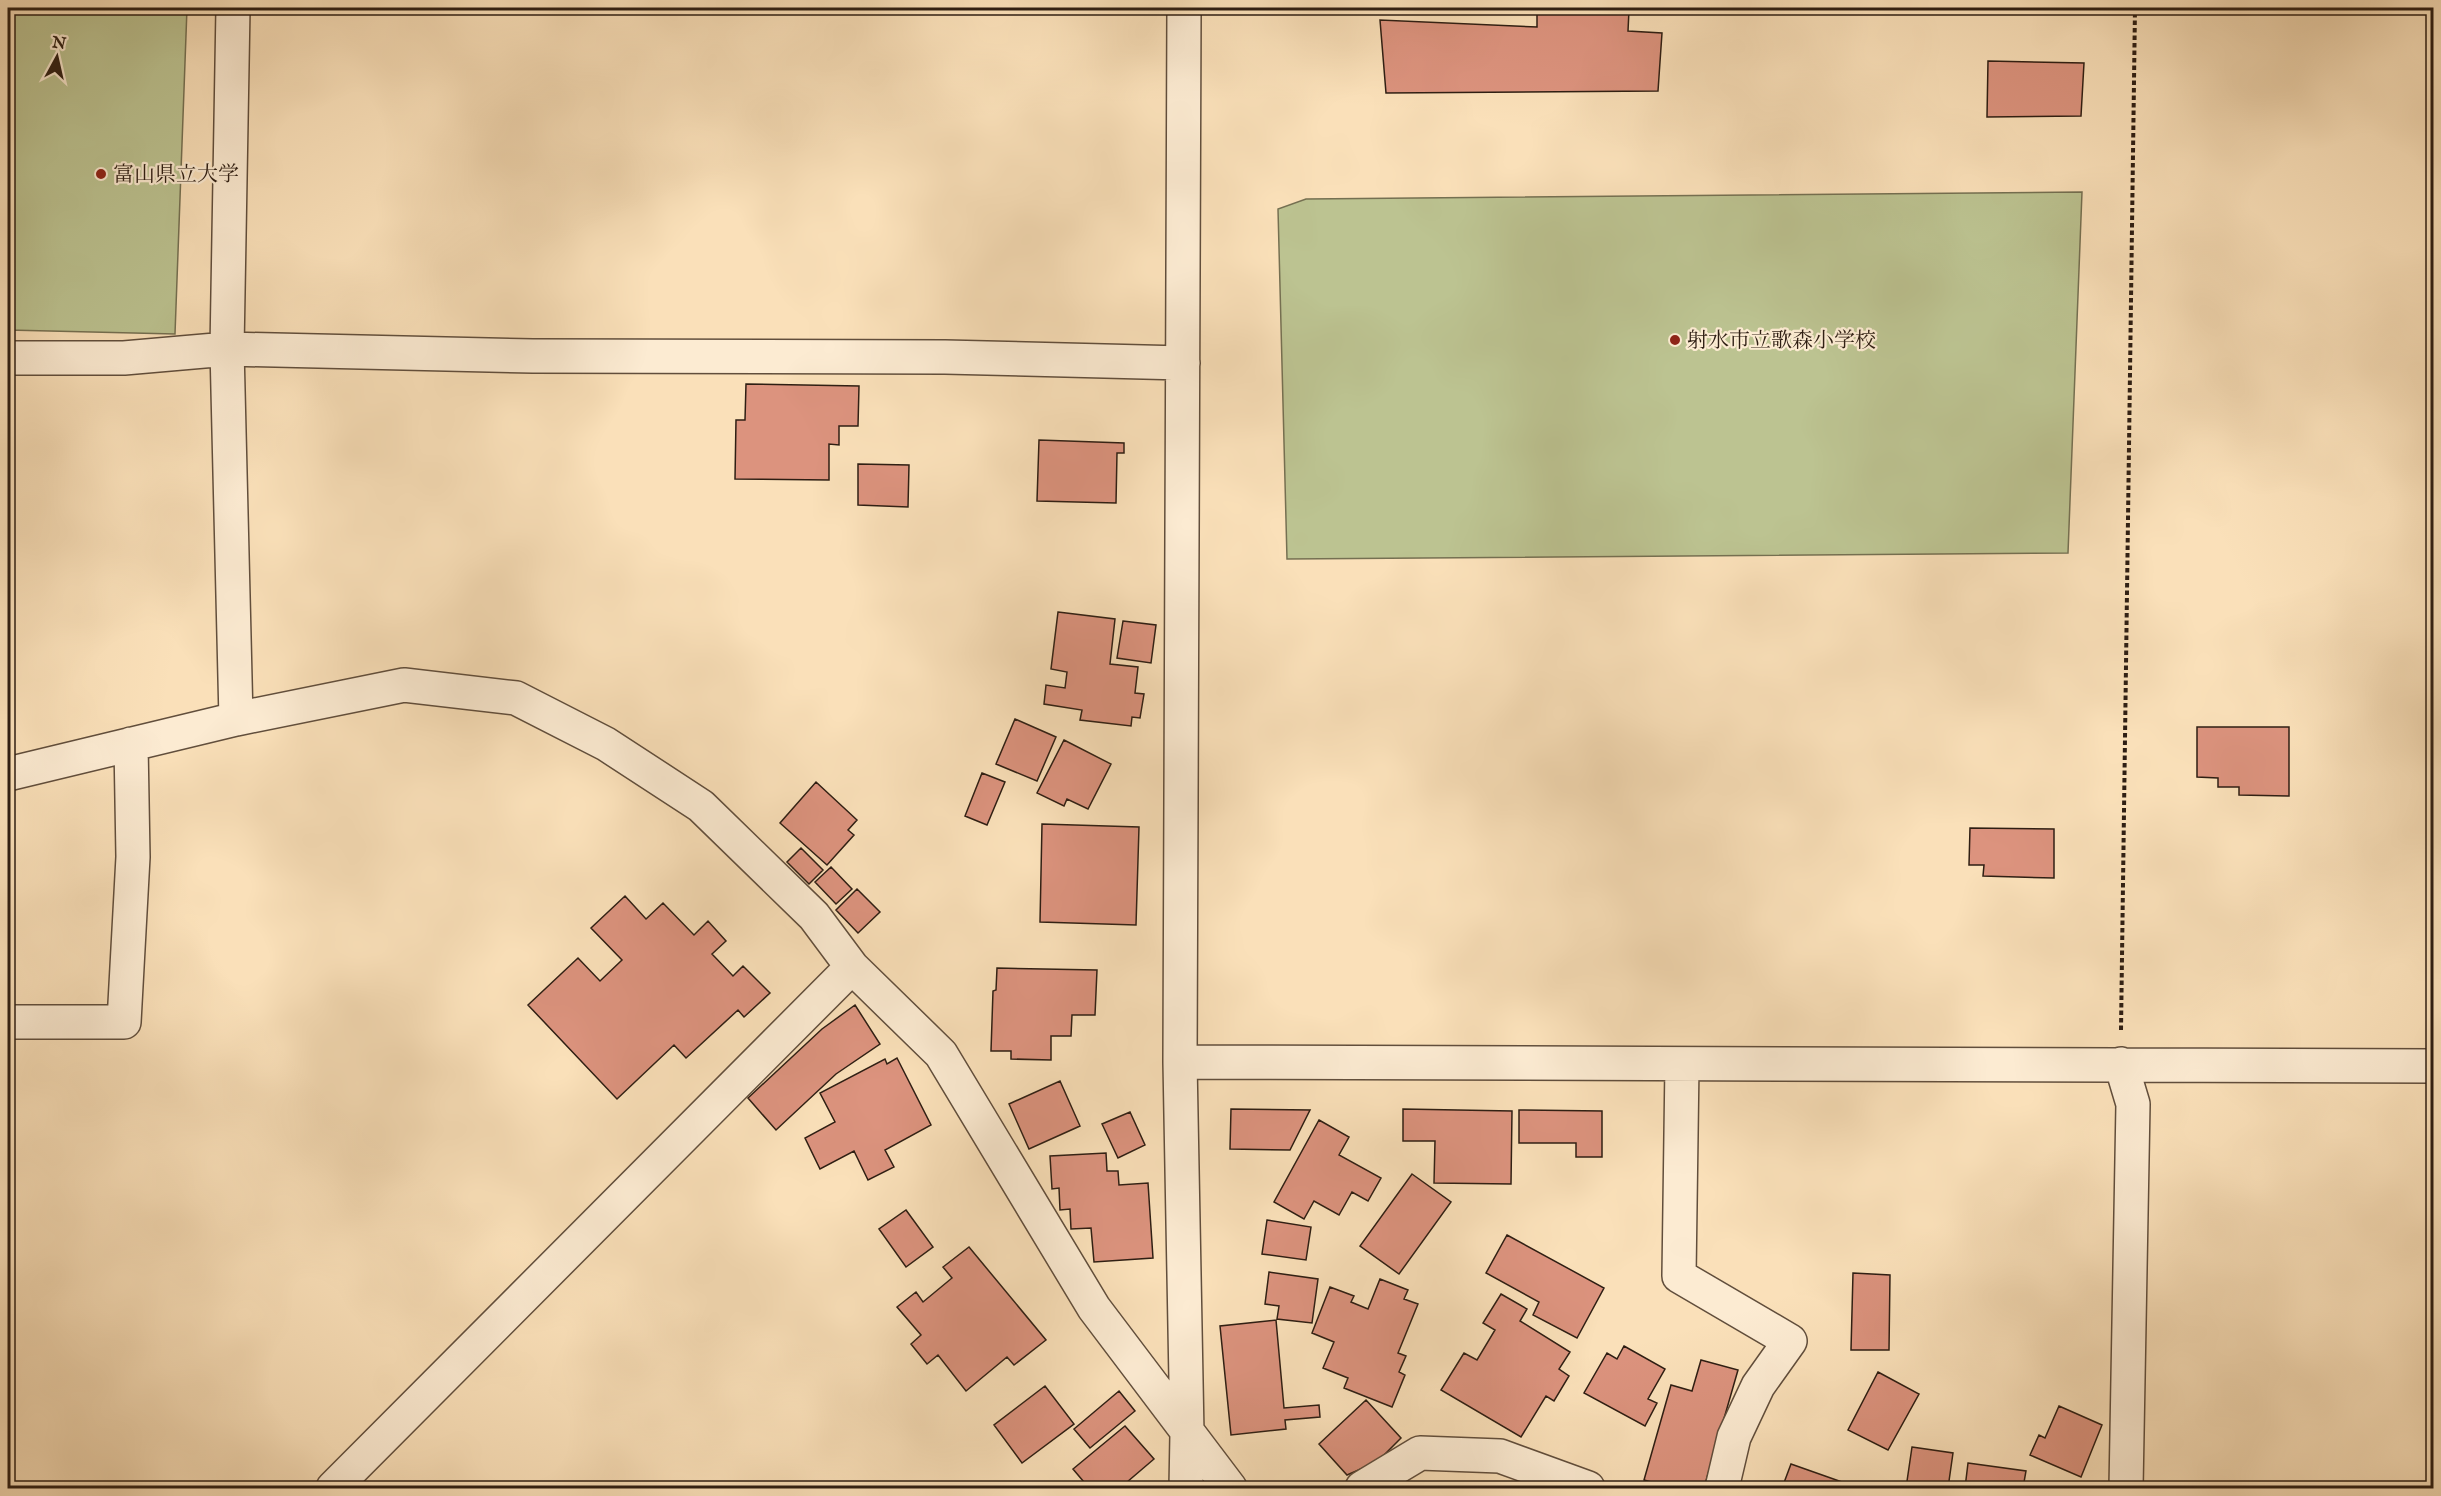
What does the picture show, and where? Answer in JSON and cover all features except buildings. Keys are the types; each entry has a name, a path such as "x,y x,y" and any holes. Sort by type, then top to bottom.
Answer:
{"street":[{"path":"233,8 226,349 236,719"},
{"path":"1184,8 1180,1062 1188,1434 1186,1488"},
{"path":"8,358 123,358 226,349 533,356 945,357 1183,363"},
{"path":"8,774 236,719 404,685 516,698 606,744 701,806 814,916 852,967 941,1054 1094,1308 1230,1488"},
{"path":"8,1022 124,1022 133,857 131,744"},
{"path":"333,1488 852,967"},
{"path":"1180,1062 2433,1066"},
{"path":"1682,1064 1679,1276 1790,1341 1758,1386 1738,1426 1722,1488"},
{"path":"2121,1064 2133,1104 2126,1488"},
{"path":"1362,1488 1420,1453 1500,1456 1588,1488"}],"path":[{"path":"2121,1064 2135,8"}],"green space":[{"name":"富山県立大学","path":"8,8 187,8 175,334 8,330"},
{"path":"2082,192 2068,553 1287,559 1278,209 1306,199"}],"place":[{"name":"富山県立大学","path":"101,174"},
{"name":"射水市立歌森小学校","path":"1675,340"}]}
